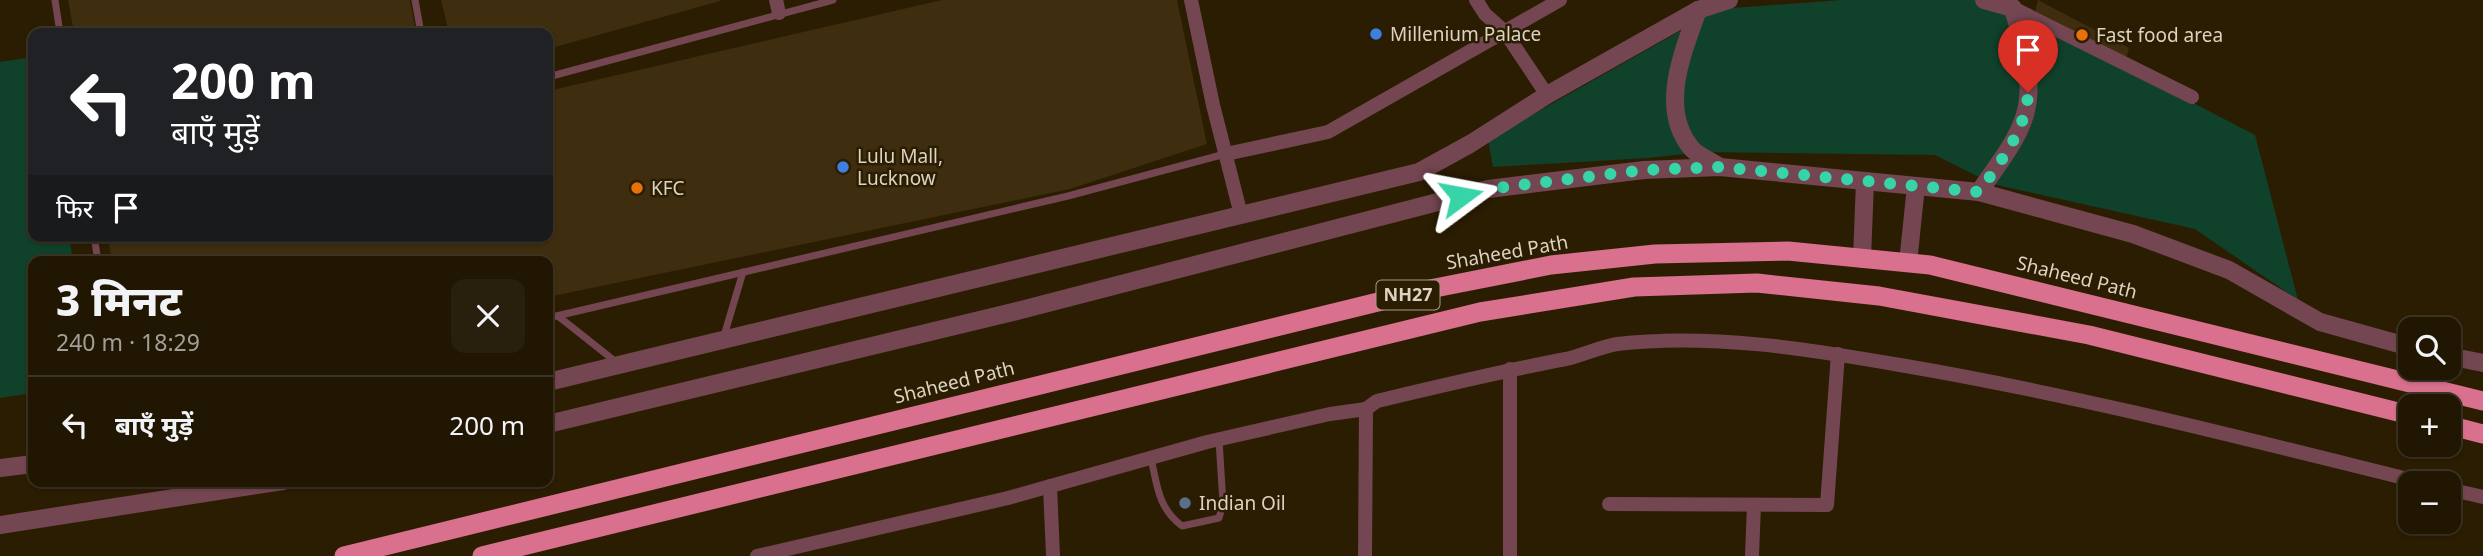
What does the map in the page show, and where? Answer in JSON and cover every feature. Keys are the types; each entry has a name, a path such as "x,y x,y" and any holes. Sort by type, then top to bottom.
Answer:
{"highway":[{"name":"Shaheed Path","path":"344,556 1434,288 1551,265 1655,254 1775,251 1908,263 1957,272 2483,401"},
{"name":"NH27","path":"482,556 1480,312 1634,287 1757,283 1879,296 2089,335 2398,412"},
{"path":"2461,428 2483,434"}],"street":[{"path":"1191,0 1241,215"},
{"path":"1476,0 1485,14 1505,32 1546,95"},
{"path":"1226,154 1328,132 1560,0"},
{"path":"553,381 1419,172 1470,144 1546,95 1698,10 1729,0"},
{"path":"1984,0 2013,8 2192,97"},
{"path":"1979,192 2011,146 2027,107 2028,77 2013,8"},
{"path":"1698,10 1680,60 1674,104 1679,126 1693,150 1720,167"},
{"path":"553,423 1017,311 1488,189 1644,170 1720,167 1979,192 2145,239 2230,270 2320,322 2398,344"},
{"path":"1862,259 1865,181"},
{"path":"1908,263 1916,186"},
{"path":"757,556 1008,498 1219,439 1330,414 1366,409 1377,401 1510,369 1570,358 1615,345 1672,341 1748,344 1838,354 1979,378 2398,477"},
{"path":"1609,504 1827,505 1838,354"},
{"path":"2461,359 2483,363"},
{"path":"1510,369 1510,556"},
{"path":"1365,556 1366,409"},
{"path":"0,468 28,465"},
{"path":"1050,486 1053,556"},
{"path":"0,526 245,487"},
{"path":"2461,492 2483,497"},
{"path":"1752,556 1754,505"}],"lane":[{"path":"55,0 59,28"},
{"path":"415,0 420,28"},
{"path":"553,75 777,7 832,0"},
{"path":"553,317 1068,196 1226,154"},
{"path":"723,340 743,272"},
{"path":"558,316 619,365"},
{"path":"1151,458 1161,499 1169,516 1182,526 1209,521 1219,517 1223,504 1219,439"}],"green space":[{"path":"1841,0 1981,0 2072,40 2255,135 2298,300 2195,229 1993,184 1935,155 1701,152 1648,158 1493,167 1488,140 1719,9"},
{"path":"28,58 28,242 70,242 72,256 28,256 28,394 0,398 0,62"}],"building":[{"path":"68,0 410,0 415,28 73,28"},
{"path":"441,0 720,0 553,48 553,28 448,28"},
{"name":"Lulu Mall, Lucknow","path":"942,0 1177,0 1207,144 1070,189 553,296 553,256 111,256 109,242 553,242 553,90"},
{"name":"Fast food area","path":"2038,0 2129,48 2125,63 2032,23"}],"place":[{"name":"Millenium Palace","path":"1376,34"},
{"name":"Fast food area","path":"2082,35"},
{"name":"Lulu Mall, Lucknow","path":"843,167"},
{"name":"KFC","path":"637,188"},
{"name":"Indian Oil","path":"1185,503"}],"route":[{"path":"1461,196 1488,189 1644,170 1720,167 1979,192 2011,146 2027,107 2028,92"}]}
